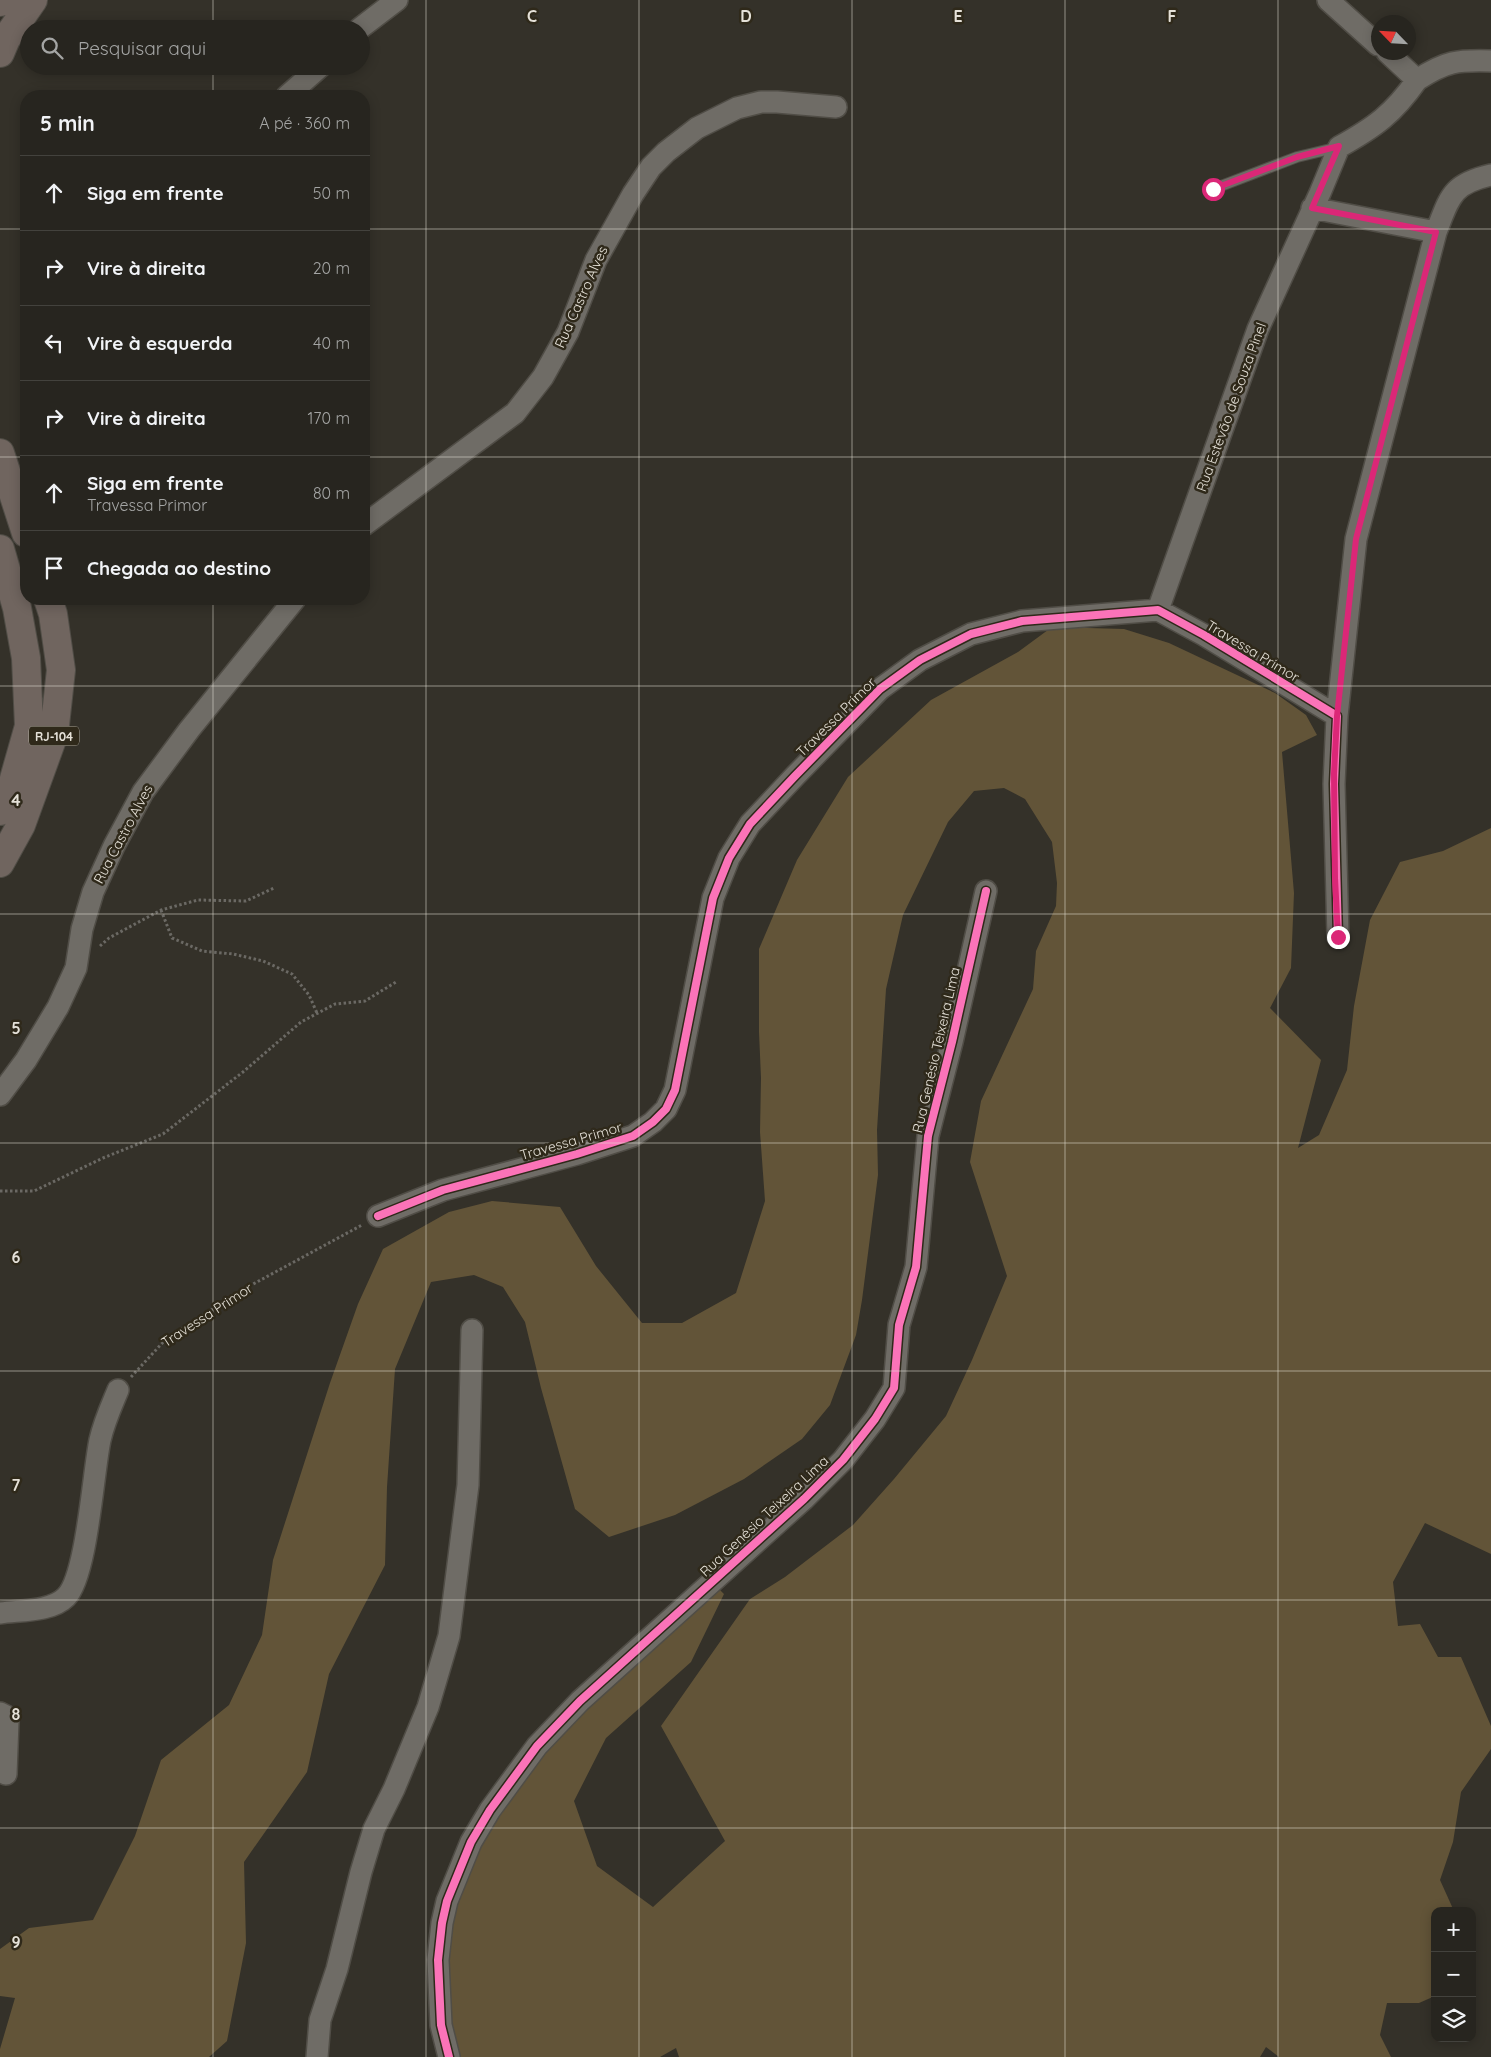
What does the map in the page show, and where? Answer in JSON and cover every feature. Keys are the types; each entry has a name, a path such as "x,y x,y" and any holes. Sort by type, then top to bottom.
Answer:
{"highway":[{"path":"0,53 6,39 33,0"},
{"path":"0,453 20,515"},
{"name":"RJ-104","path":"0,549 17,608 26,658 29,726 12,786 0,812"},
{"name":"RJ-104","path":"0,863 21,825 54,734 61,670 50,605"}],"street":[{"path":"370,21 397,0"},
{"path":"1328,0 1371,39"},
{"path":"1395,60 1417,80"},
{"path":"1339,146 1369,131 1388,116 1403,100 1417,80 1439,66 1465,60 1491,61"},
{"path":"294,90 311,75"},
{"name":"Rua Castro Alves","path":"370,521 515,413 542,378 568,332 596,260 633,194 651,167 666,152 697,128 737,108 761,102 836,108"},
{"name":"Rua Estevão de Souza Pinel","path":"1158,610 1258,330 1339,146"},
{"path":"1338,937 1334,784 1337,716 1356,539 1436,232 1456,189 1478,178 1491,175"},
{"path":"1312,208 1436,232"},
{"name":"Rua Castro Alves","path":"0,1095 26,1060 58,1007 76,968 82,929 93,892 114,846 143,792 189,730 290,605"},
{"name":"Travessa Primor","path":"378,1216 443,1190 577,1154 633,1136 653,1122 666,1109 675,1090 713,898 729,858 750,824 880,689 920,660 971,634 1022,621 1158,610 1204,635 1337,716"},
{"name":"Rua Genésio Teixeira Lima","path":"449,2057 441,2025 438,1960 442,1923 447,1901 471,1842 490,1810 538,1746 580,1701 804,1499 843,1460 875,1419 894,1388 900,1325 916,1267 928,1136 952,1042 986,891"},
{"path":"317,2057 320,2020 337,1969 361,1872 374,1829 394,1789 428,1707 449,1636 468,1484 472,1330"},
{"path":"0,1613 47,1607 66,1597 75,1584 88,1528 103,1427 118,1390"},
{"path":"0,1713 6,1716 8,1721 6,1774"}],"lane":[{"path":"1213,189 1297,157 1339,146"}],"path":[{"path":"76,968 110,938 161,910 198,900 246,901 274,888"},
{"path":"161,910 172,938 202,951 233,954 264,961 292,974 309,995 317,1014"},
{"path":"0,1192 34,1192 103,1158 163,1134 243,1072 301,1022 334,1004 366,1001 396,982"}],"shaded area":[{"path":"1052,627 1124,629 1169,643 1275,693 1306,715 1317,735 1282,752 1294,893 1291,968 1270,1008 1321,1060 1298,1148 1319,1135 1347,1070 1354,1006 1370,920 1400,862 1443,851 1491,828 1491,1554 1425,1523 1393,1582 1398,1626 1420,1624 1438,1657 1461,1657 1491,1726 1491,1749 1461,1792 1453,1842 1440,1880 1452,1907 1431,1907 1431,1998 1419,2003 1387,2003 1380,2035 1391,2057 1279,2057 1266,2047 1260,2057 679,2057 676,2048 660,2057 452,2057 445,1924 496,1804 583,1706 715,1585 724,1594 691,1662 606,1738 574,1801 597,1866 653,1907 725,1841 661,1726 750,1599 785,1577 853,1525 894,1479 946,1416 972,1360 1007,1276 970,1162 981,1101 1033,989 1036,951 1056,906 1057,883 1052,842 1025,799 1004,788 974,791 948,822 903,915 886,989 877,1130 878,1175 862,1300 856,1335 830,1405 802,1439 744,1479 675,1515 609,1537 575,1509 541,1388 525,1322 503,1287 474,1275 431,1282 395,1369 387,1487 385,1565 329,1674 307,1772 244,1862 246,1943 227,2041 209,2057 0,2057 0,2049 15,1998 0,1996 0,1949 29,1928 93,1920 135,1836 161,1760 229,1705 262,1635 273,1560 330,1383 358,1304 383,1249 449,1212 492,1201 560,1207 596,1266 642,1323 682,1323 736,1293 765,1201 760,1132 759,949 797,860 848,777 931,700 1018,652"}],"cycle path":[{"path":"378,1216 443,1190 577,1154 633,1136 653,1122 666,1109 675,1090 713,898 729,858 750,824 880,689 920,660 971,634 1022,621 1158,610 1204,635 1337,716 1334,784 1338,937"},
{"path":"449,2057 441,2025 438,1960 442,1923 447,1901 471,1842 490,1810 537,1746 580,1701 804,1499 843,1460 875,1419 894,1388 899,1325 916,1267 928,1136 952,1042 986,891"}],"route":[{"path":"1213,189 1297,157 1339,146 1312,208 1436,232 1356,539 1337,716 1334,774 1335,878 1338,937"}]}
